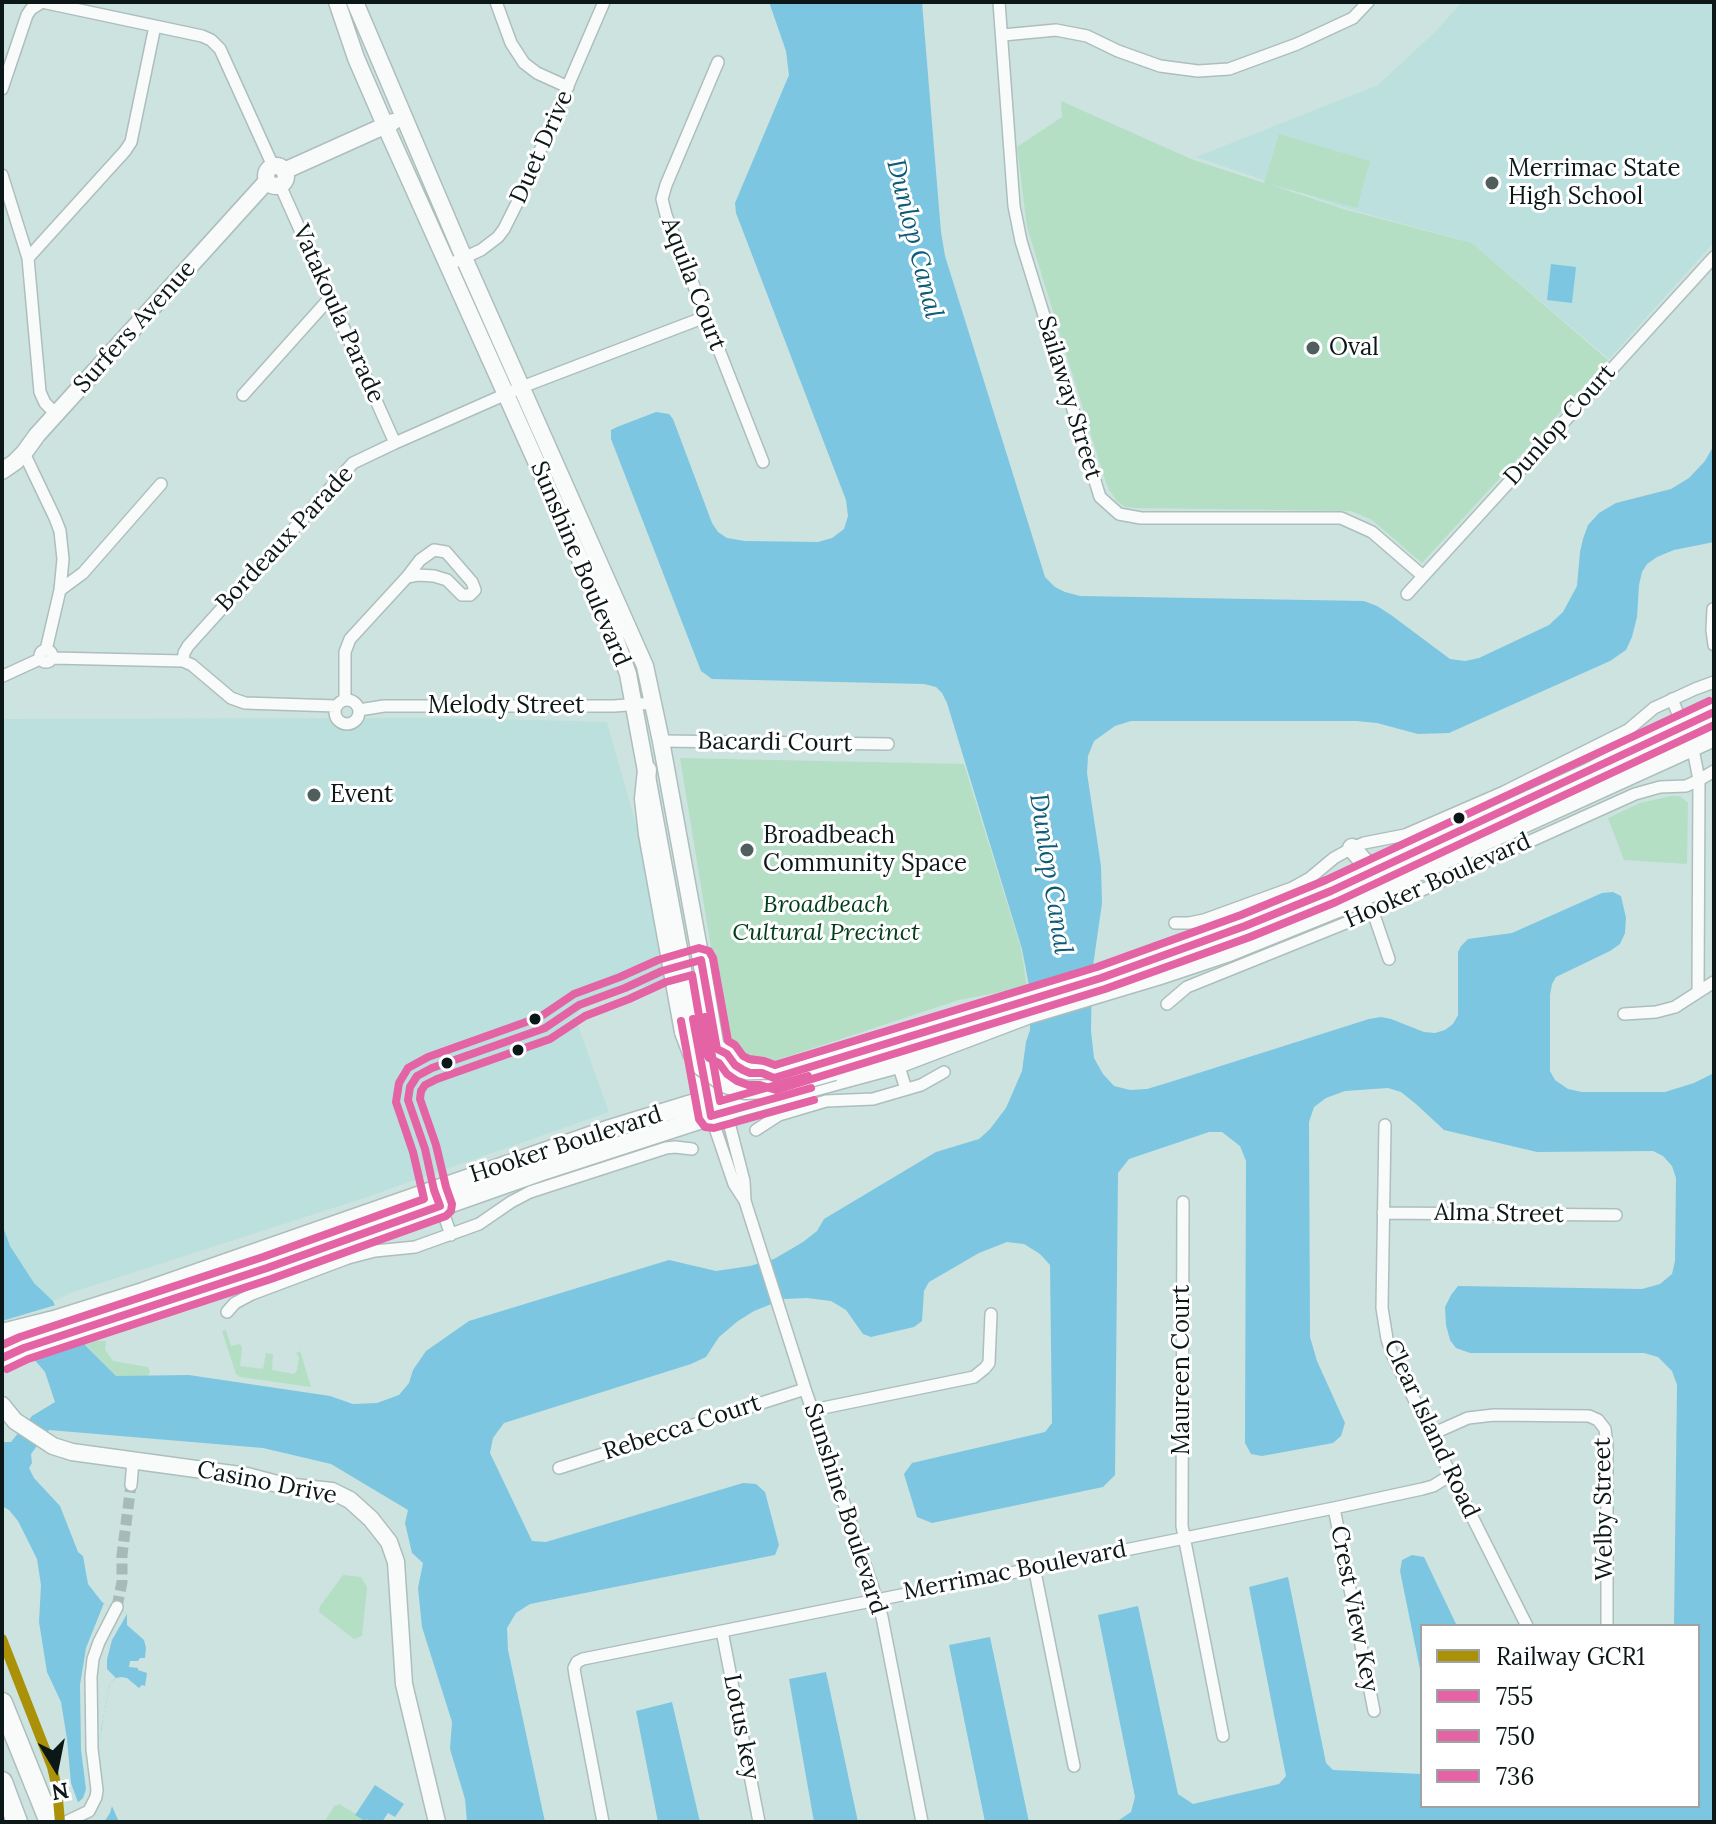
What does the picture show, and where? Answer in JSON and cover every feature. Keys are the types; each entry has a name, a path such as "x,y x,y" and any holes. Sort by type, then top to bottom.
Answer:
{"highway":[{"path":"2,1703 50,1822"},
{"path":"2,1782 17,1822"}],"main road":[{"name":"Sunshine Boulevard","path":"337,2 356,58 448,265 514,390 645,666 717,1049 717,1105"},
{"name":"Sunshine Boulevard","path":"355,2 464,258 628,674 717,1105"},
{"name":"Surfers Avenue","path":"2,471 24,453 56,414 276,176 404,117"},
{"name":"Hooker Boulevard","path":"717,1105 774,1078 1025,1009 1099,985 1378,869 1714,712"},
{"name":"Hooker Boulevard","path":"1099,985 1189,966 1296,926 1714,737"},
{"path":"647,770 645,814 658,892 684,1032 692,1053 702,1067 726,1084 754,1090 771,1089 918,1047 946,1046"},
{"path":"1352,848 1364,862 1378,869"},
{"path":"1352,848 1352,880"},
{"name":"Hooker Boulevard","path":"10,1356 78,1322 270,1249 437,1198 717,1105 898,1064 946,1046 1025,1009"},
{"path":"717,1049 743,1070 774,1078"},
{"name":"Hooker Boulevard","path":"6,1331 78,1322"},
{"name":"Casino Drive","path":"2,1405 11,1419 44,1442 72,1452 332,1491 361,1509 389,1542 396,1562 404,1684 437,1822"}],"street":[{"name":"Vatakoula Parade","path":"2,89 27,15 42,2 115,12 211,40 220,49 395,443"},
{"path":"496,2 511,43 524,63 537,73 568,87"},
{"name":"Duet Drive","path":"448,265 490,244 504,229 604,2"},
{"name":"Sailaway Street","path":"999,2 1014,206 1021,241 1100,497 1119,514 1141,518 1341,518 1372,532 1423,576"},
{"path":"1003,35 1056,30 1087,36 1160,66 1198,71 1229,69 1297,44 1353,18 1368,2"},
{"path":"28,258 131,142 155,26"},
{"name":"Aquila Court","path":"718,62 662,199 763,462"},
{"path":"2,175 28,258 40,392 45,403 56,414"},
{"name":"Dunlop Court","path":"1407,594 1714,257"},
{"path":"243,395 329,299"},
{"name":"Bordeaux Parade","path":"183,661 188,646 353,463 514,390 705,317"},
{"path":"24,453 60,531 63,559 60,590 46,656"},
{"path":"60,590 83,573 161,484"},
{"path":"3,676 46,656 183,661 231,698 245,703 340,703 355,703 359,710 358,717 344,725 335,717 340,703 345,652 350,639 420,560 434,550 446,552 472,582 475,590 470,595 462,595 447,580 434,576 407,577"},
{"path":"1713,609 1714,645"},
{"path":"1175,923 1204,920 1292,888 1352,848 1405,835 1504,792 1628,730 1654,708 1714,682"},
{"path":"1672,699 1691,747 1699,780 1698,992"},
{"name":"Melody Street","path":"359,710 384,706 614,706 654,703"},
{"name":"Bacardi Court","path":"661,741 888,744"},
{"name":"Hooker Boulevard","path":"1167,1004 1187,987 1373,912 1635,794 1660,787 1686,786 1714,771"},
{"path":"1373,912 1389,959"},
{"path":"1624,1014 1675,1007 1714,982"},
{"path":"898,1064 906,1089"},
{"path":"756,1130 779,1115 819,1103 873,1099 929,1081 944,1072"},
{"name":"Sunshine Boulevard","path":"717,1105 734,1184 745,1201 882,1617 922,1822"},
{"name":"Clear Island Road","path":"1385,1125 1384,1330 1392,1354 1526,1624"},
{"name":"Hooker Boulevard","path":"227,1312 243,1297 348,1258 375,1251 415,1247 479,1224 530,1192 666,1148 692,1149"},
{"path":"437,1198 451,1235"},
{"name":"Maureen Court","path":"1183,1202 1181,1511 1223,1736"},
{"name":"Alma Street","path":"1383,1213 1616,1215"},
{"path":"813,1410 974,1377 989,1363 991,1314"},
{"name":"Rebecca Court","path":"559,1468 805,1389"},
{"name":"Welby Street","path":"1432,1434 1458,1422 1485,1416 1582,1416 1598,1420 1605,1429 1607,1440 1607,1624"},
{"path":"131,1485 133,1460"},
{"name":"Merrimac Boulevard","path":"603,1822 575,1675 577,1662 1334,1508 1433,1486 1451,1475"},
{"name":"Crest View Key","path":"1334,1508 1374,1711"},
{"path":"1034,1567 1074,1766"},
{"path":"71,1820 92,1808 96,1797 91,1677 99,1642 117,1607"},
{"name":"Lotus key","path":"722,1631 759,1822"}],"shaded area":[{"name":"Merrimac State High School","path":"1462,2 1714,2 1714,242 1609,359 1472,243 1346,208 1196,157 1378,85"},
{"path":"462,718 607,722 639,835 666,981 582,1008 575,1017 609,1112 358,1200 53,1301 34,1283 9,1246 2,1224 2,719"}],"green space":[{"path":"1061,101 1191,159 1264,183 1279,134 1370,161 1357,208 1269,184 1347,210 1472,243 1608,360 1422,563 1372,520 1351,511 1125,507 1109,490 1104,477 1027,227 1017,147 1062,117"},
{"name":"Broadbeach Cultural Precinct","path":"680,758 964,764 1021,948 1027,987 959,1000 756,1067 747,1065 734,1050 715,972"},
{"path":"1680,796 1688,803 1687,864 1624,860 1608,818 1640,803"},
{"path":"226,1330 231,1346 240,1344 242,1348 240,1366 263,1369 266,1353 273,1354 272,1370 294,1374 299,1357 296,1353 300,1351 311,1387 240,1377 236,1374 222,1331"},
{"path":"106,1341 105,1350 113,1361 148,1367 148,1376 116,1376 85,1344"},
{"path":"343,1575 361,1577 367,1587 362,1636 354,1639 319,1612 320,1606"},
{"path":"339,1804 372,1822 324,1822 335,1805"}],"water":[{"name":"Dunlop Canal","path":"769,2 922,2 945,256 1045,577 1065,592 1080,596 1364,601 1391,615 1450,659 1465,661 1479,658 1549,625 1563,612 1577,586 1580,552 1588,525 1599,513 1616,503 1671,489 1689,478 1705,461 1714,445 1714,542 1674,550 1647,564 1639,585 1632,637 1626,650 1610,661 1449,733 1418,734 1356,721 1131,721 1115,726 1094,741 1088,756 1087,773 1101,866 1102,903 1092,973 1094,1058 1114,1086 1130,1090 1147,1089 1369,1019 1391,1019 1424,1032 1445,1030 1458,1015 1458,952 1468,939 1512,933 1602,893 1613,892 1621,896 1626,918 1620,944 1556,977 1552,984 1550,1071 1555,1080 1568,1089 1582,1092 1665,1092 1714,1073 1714,1822 1107,1822 1119,1820 1131,1812 1135,1797 1098,1615 1138,1606 1178,1794 1193,1804 1279,1784 1286,1776 1249,1587 1288,1577 1326,1763 1333,1770 1420,1774 1420,1808 1700,1808 1700,1624 1674,1624 1677,1385 1672,1371 1658,1357 1644,1353 1470,1353 1456,1348 1450,1340 1445,1307 1458,1286 1642,1289 1660,1284 1672,1274 1675,1261 1676,1178 1672,1166 1653,1151 1537,1152 1444,1130 1401,1092 1388,1088 1345,1091 1326,1098 1314,1107 1309,1122 1310,1337 1317,1361 1345,1423 1341,1436 1333,1443 1262,1456 1251,1454 1245,1443 1246,1161 1240,1146 1222,1132 1209,1132 1129,1159 1118,1173 1115,1475 1103,1487 932,1523 917,1517 904,1474 912,1463 1045,1432 1052,1423 1050,1265 1024,1244 1007,1242 979,1253 929,1282 924,1291 922,1321 914,1327 871,1337 863,1334 846,1310 831,1301 784,1299 738,1321 719,1337 706,1357 691,1364 504,1423 493,1438 490,1453 532,1541 546,1542 743,1483 756,1484 765,1492 779,1545 775,1555 530,1604 516,1613 507,1628 508,1650 545,1822 467,1822 465,1799 450,1749 452,1722 422,1627 418,1588 423,1563 412,1553 405,1523 408,1510 331,1464 263,1448 49,1430 31,1454 29,1468 34,1478 60,1506 78,1552 83,1556 88,1584 102,1602 111,1608 114,1605 127,1614 127,1625 144,1640 146,1648 145,1658 130,1661 129,1667 147,1673 145,1686 139,1688 127,1678 116,1678 110,1684 103,1719 101,1733 111,1804 119,1822 85,1822 71,1783 61,1702 47,1672 39,1622 41,1585 37,1559 18,1521 2,1506 2,1442 11,1442 32,1416 55,1402 45,1372 2,1322 2,1224 10,1246 34,1283 53,1301 87,1347 116,1376 189,1375 330,1396 353,1404 377,1403 399,1395 426,1351 469,1321 669,1260 716,1271 774,1259 817,1231 824,1219 936,1152 979,1139 1006,1108 1022,1071 1030,1030 1030,991 1022,949 942,693 936,687 924,684 712,679 701,671 611,439 611,430 617,427 656,412 669,414 712,523 727,538 818,542 832,538 844,529 848,516 846,500 736,213 735,203 789,75 786,51"},
{"path":"1551,264 1576,267 1572,303 1547,300"},
{"path":"1412,1555 1424,1557 1456,1624 1420,1624 1420,1669 1400,1571 1402,1560"},
{"path":"990,1637 1029,1822 985,1822 949,1645"},
{"path":"826,1672 858,1822 814,1822 789,1679"},
{"path":"672,1702 700,1822 658,1822 636,1711"},
{"path":"375,1785 404,1804 395,1817 388,1813 382,1822 372,1822 355,1815"}],"pier":[{"path":"59,1304 89,1342 34,1359 2,1321"},
{"path":"104,1603 111,1608 114,1605 127,1614 112,1640 107,1659 107,1669 116,1678 110,1684 101,1730 102,1739 107,1744 114,1799 104,1822 81,1822 75,1805 83,1798 86,1789 81,1750 80,1685 86,1648"}],"tunnel":[{"path":"117,1607 131,1485"}],"rail line":[{"name":"GCR1","path":"2,1639 52,1767 60,1822"}],"transit line":[{"name":"736","path":"2,1345 424,1199 413,1152 396,1102 399,1083 408,1068 428,1057 540,1017 574,994 658,960 699,948 709,951 713,958 728,1041 743,1056 775,1065 1097,967 1241,915 1326,880 1709,701"},
{"name":"755","path":"2,1358 440,1206 408,1100 410,1087 417,1076 545,1028 579,1005 662,971 701,960 717,1049 743,1070 774,1078 1101,978 1245,926 1331,891 1714,712"},
{"name":"750","path":"7,1369 28,1359 271,1279 446,1216 452,1204 420,1099 425,1085 550,1039 585,1016 666,982 692,975 705,1051 709,1058 719,1063 737,1081 776,1090 1105,989 1250,937 1336,902 1714,725"},
{"name":"736","path":"705,1017 720,1101 808,1076"},
{"name":"755","path":"693,1019 711,1116 811,1088"},
{"name":"750","path":"681,1021 699,1119 705,1127 714,1128 814,1100"}],"place":[{"name":"Merrimac State High School","path":"1492,183"},
{"name":"Oval","path":"1313,348"},
{"name":"Event","path":"314,795"},
{"name":"Broadbeach Community Space","path":"747,850"}]}
